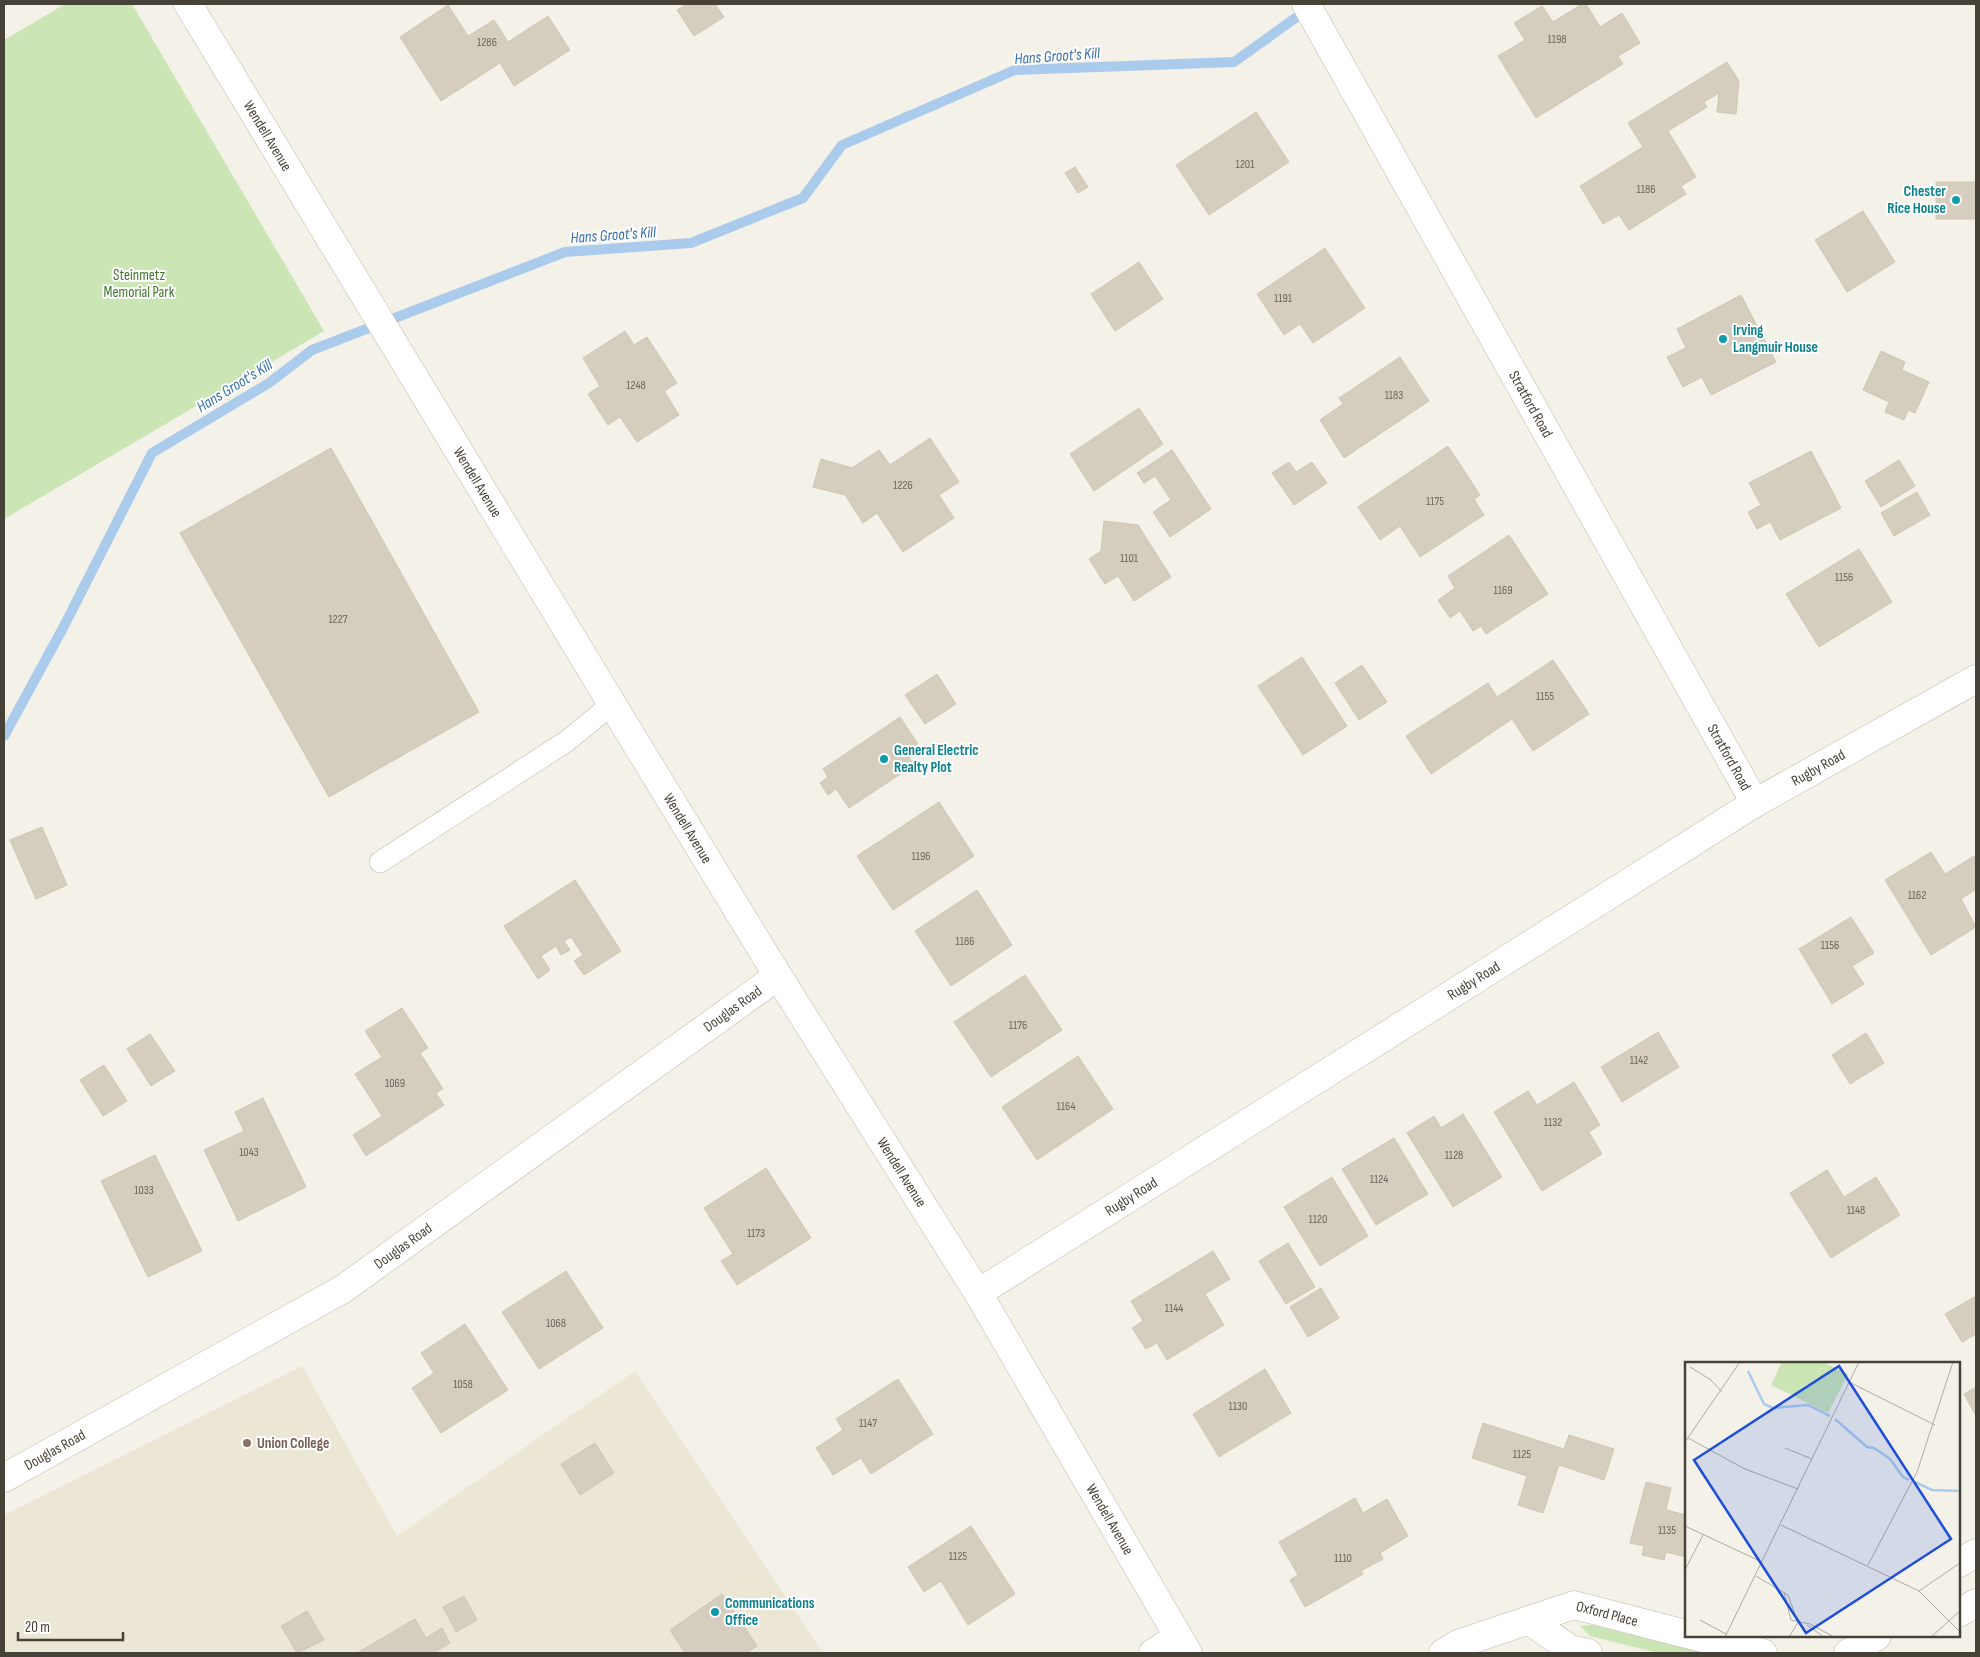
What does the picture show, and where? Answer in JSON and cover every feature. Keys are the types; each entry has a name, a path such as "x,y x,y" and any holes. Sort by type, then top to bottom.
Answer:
{"street":[{"name":"Wendell Avenue","path":"188,4 778,976 978,1293 1183,1645"},
{"name":"Stratford Road","path":"1306,4 1755,803"},
{"name":"Rugby Road","path":"978,1293 1755,803 1976,679"},
{"name":"Douglas Road","path":"4,1478 344,1289 778,976"},
{"path":"1960,1562 1976,1553"},
{"path":"1960,1612 1976,1603"},
{"name":"Oxford Place","path":"1443,1653 1458,1644 1574,1605 1685,1634"},
{"path":"1530,1621 1570,1649 1588,1653"},
{"path":"1698,1637 1763,1653"},
{"path":"1848,1653 1875,1637"},
{"path":"1153,1653 1183,1645"}],"lane":[{"path":"380,862 567,741 612,704"}],"shaded area":[{"name":"Union College","path":"302,1366 397,1536 635,1371 823,1653 4,1653 4,1515"}],"green space":[{"name":"Steinmetz Memorial Park","path":"65,4 132,4 324,331 4,519 4,40"},
{"path":"1592,1625 1706,1653 1658,1653 1590,1636 1580,1626"}],"building":[{"path":"687,4 715,4 724,17 694,36 677,10"},
{"path":"1582,4 1586,4 1600,27 1622,13 1640,43 1618,56 1623,64 1536,118 1498,56 1525,40 1514,23 1542,6 1553,22"},
{"path":"448,5 468,36 494,20 508,42 548,16 570,50 514,86 500,63 441,101 400,37"},
{"path":"1727,62 1739,81 1736,114 1717,112 1719,93 1704,102 1707,107 1668,131 1696,177 1681,186 1686,194 1629,230 1619,215 1603,224 1580,186 1643,147 1628,123"},
{"path":"1256,112 1289,162 1209,215 1176,165"},
{"path":"1075,167 1088,187 1078,193 1065,173"},
{"name":"Chester Rice House","path":"1936,182 1976,182 1976,219 1936,219"},
{"path":"1863,211 1895,262 1847,292 1815,240"},
{"path":"1325,248 1365,308 1313,343 1300,324 1284,335 1257,294"},
{"path":"1139,262 1163,299 1115,331 1091,294"},
{"name":"Irving Langmuir House","path":"1741,295 1776,362 1711,395 1702,377 1683,387 1667,357 1686,348 1677,329"},
{"path":"625,331 634,345 647,337 677,383 664,391 679,415 637,442 620,417 608,425 588,394 600,386 583,358"},
{"path":"1881,351 1905,362 1902,370 1929,382 1915,413 1908,410 1904,420 1885,412 1889,402 1863,390"},
{"path":"1400,357 1429,401 1344,458 1320,420 1343,404 1339,398"},
{"path":"1139,408 1163,444 1094,491 1070,454"},
{"path":"930,438 959,482 939,495 954,518 903,552 877,513 863,523 845,495 813,487 821,459 852,468 879,450 890,465"},
{"path":"1448,446 1480,495 1474,499 1484,515 1420,557 1400,526 1380,540 1358,507"},
{"path":"331,448 479,712 329,797 180,533"},
{"path":"1172,450 1211,509 1170,537 1153,512 1171,500 1155,476 1144,483 1137,473"},
{"path":"1811,451 1841,508 1780,540 1770,522 1757,529 1748,512 1761,505 1749,483"},
{"path":"1899,460 1915,486 1881,507 1865,481"},
{"path":"1289,462 1296,472 1312,462 1327,483 1294,505 1272,473"},
{"path":"1917,492 1930,515 1894,536 1881,513"},
{"path":"1104,521 1138,525 1171,577 1134,601 1118,576 1105,584 1089,559 1101,551"},
{"path":"1509,535 1548,594 1486,634 1481,626 1473,631 1460,611 1450,618 1438,600 1455,588 1448,576"},
{"path":"1859,549 1892,602 1819,647 1786,594"},
{"path":"1302,657 1347,726 1303,755 1258,686"},
{"path":"1553,660 1589,714 1533,751 1512,719 1431,774 1406,736 1488,683 1497,697"},
{"path":"1362,665 1387,702 1359,720 1335,683"},
{"path":"937,674 956,704 925,724 905,695"},
{"path":"900,717 918,744 905,752 914,765 849,808 836,789 828,795 820,783 828,777 823,769"},
{"path":"939,802 974,856 893,910 857,856"},
{"path":"42,827 67,885 36,899 10,840"},
{"path":"1931,852 1945,874 1974,856 1976,860 1976,889 1961,899 1976,927 1931,955 1885,880"},
{"path":"575,880 621,951 584,975 574,961 583,955 571,937 564,941 570,950 561,955 556,946 541,956 550,970 538,979 504,926"},
{"path":"977,890 1012,945 951,986 915,931"},
{"path":"1851,917 1874,953 1852,966 1864,984 1832,1004 1799,949"},
{"path":"1025,975 1062,1030 991,1077 954,1022"},
{"path":"402,1008 428,1048 420,1053 443,1089 436,1093 444,1105 366,1156 353,1135 382,1116 355,1074 382,1057 365,1031"},
{"path":"1658,1032 1679,1067 1622,1102 1601,1067"},
{"path":"1866,1033 1884,1063 1850,1084 1832,1055"},
{"path":"150,1034 175,1071 151,1086 127,1049"},
{"path":"1078,1056 1113,1109 1037,1160 1002,1107"},
{"path":"104,1065 127,1101 103,1116 80,1080"},
{"path":"1574,1082 1600,1125 1589,1132 1602,1154 1542,1191 1494,1112 1528,1091 1537,1105"},
{"path":"263,1098 306,1187 238,1221 204,1150 244,1131 235,1112"},
{"path":"1463,1114 1502,1177 1453,1207 1407,1133 1434,1116 1441,1128"},
{"path":"1394,1138 1428,1194 1376,1225 1342,1169"},
{"path":"155,1155 202,1251 148,1277 101,1181"},
{"path":"766,1168 811,1238 737,1285 721,1261 733,1254 704,1208"},
{"path":"1827,1170 1844,1197 1876,1177 1900,1215 1831,1258 1790,1193"},
{"path":"1332,1177 1368,1236 1320,1266 1284,1207"},
{"path":"1288,1243 1315,1287 1286,1304 1259,1261"},
{"path":"1213,1251 1230,1279 1205,1294 1224,1325 1167,1360 1157,1343 1146,1349 1132,1328 1143,1321 1131,1301"},
{"path":"566,1271 603,1328 539,1369 502,1312"},
{"path":"1321,1288 1339,1318 1308,1337 1290,1307"},
{"path":"1976,1296 1976,1334 1962,1342 1945,1314"},
{"path":"465,1324 508,1390 441,1433 412,1388 434,1373 421,1353"},
{"path":"1265,1369 1291,1413 1219,1457 1193,1414"},
{"path":"898,1379 933,1434 871,1474 861,1458 833,1475 816,1448 843,1430 836,1419"},
{"path":"1976,1387 1976,1416 1964,1394"},
{"path":"1483,1423 1564,1449 1569,1435 1614,1449 1604,1480 1559,1465 1543,1513 1518,1505 1527,1476 1472,1458"},
{"path":"595,1443 614,1473 580,1495 561,1464"},
{"path":"1646,1482 1671,1488 1666,1510 1685,1515 1685,1557 1666,1552 1664,1560 1642,1555 1644,1546 1630,1543"},
{"path":"1355,1498 1363,1513 1387,1499 1408,1536 1380,1553 1383,1559 1361,1571 1363,1574 1305,1607 1290,1580 1298,1575 1279,1542"},
{"path":"971,1526 1015,1594 968,1625 941,1581 924,1592 908,1567"},
{"name":"Communications Office","path":"722,1594 757,1646 746,1653 685,1653 670,1630"},
{"path":"464,1596 477,1620 456,1632 443,1607"},
{"path":"307,1611 324,1640 297,1653 281,1626"},
{"path":"415,1619 426,1638 442,1628 450,1643 433,1653 357,1653"}],"waterway":[{"name":"Hans Groot's Kill","path":"4,736 63,628 152,453 269,383 312,350 565,252 691,243 803,198 842,145 1015,70 1234,62 1308,9"}],"place":[{"name":"Chester Rice House","path":"1956,200"},
{"name":"Irving Langmuir House","path":"1723,339"},
{"name":"General Electric Realty Plot","path":"884,759"},
{"name":"Union College","path":"247,1443"},
{"name":"Communications Office","path":"715,1612"}]}
